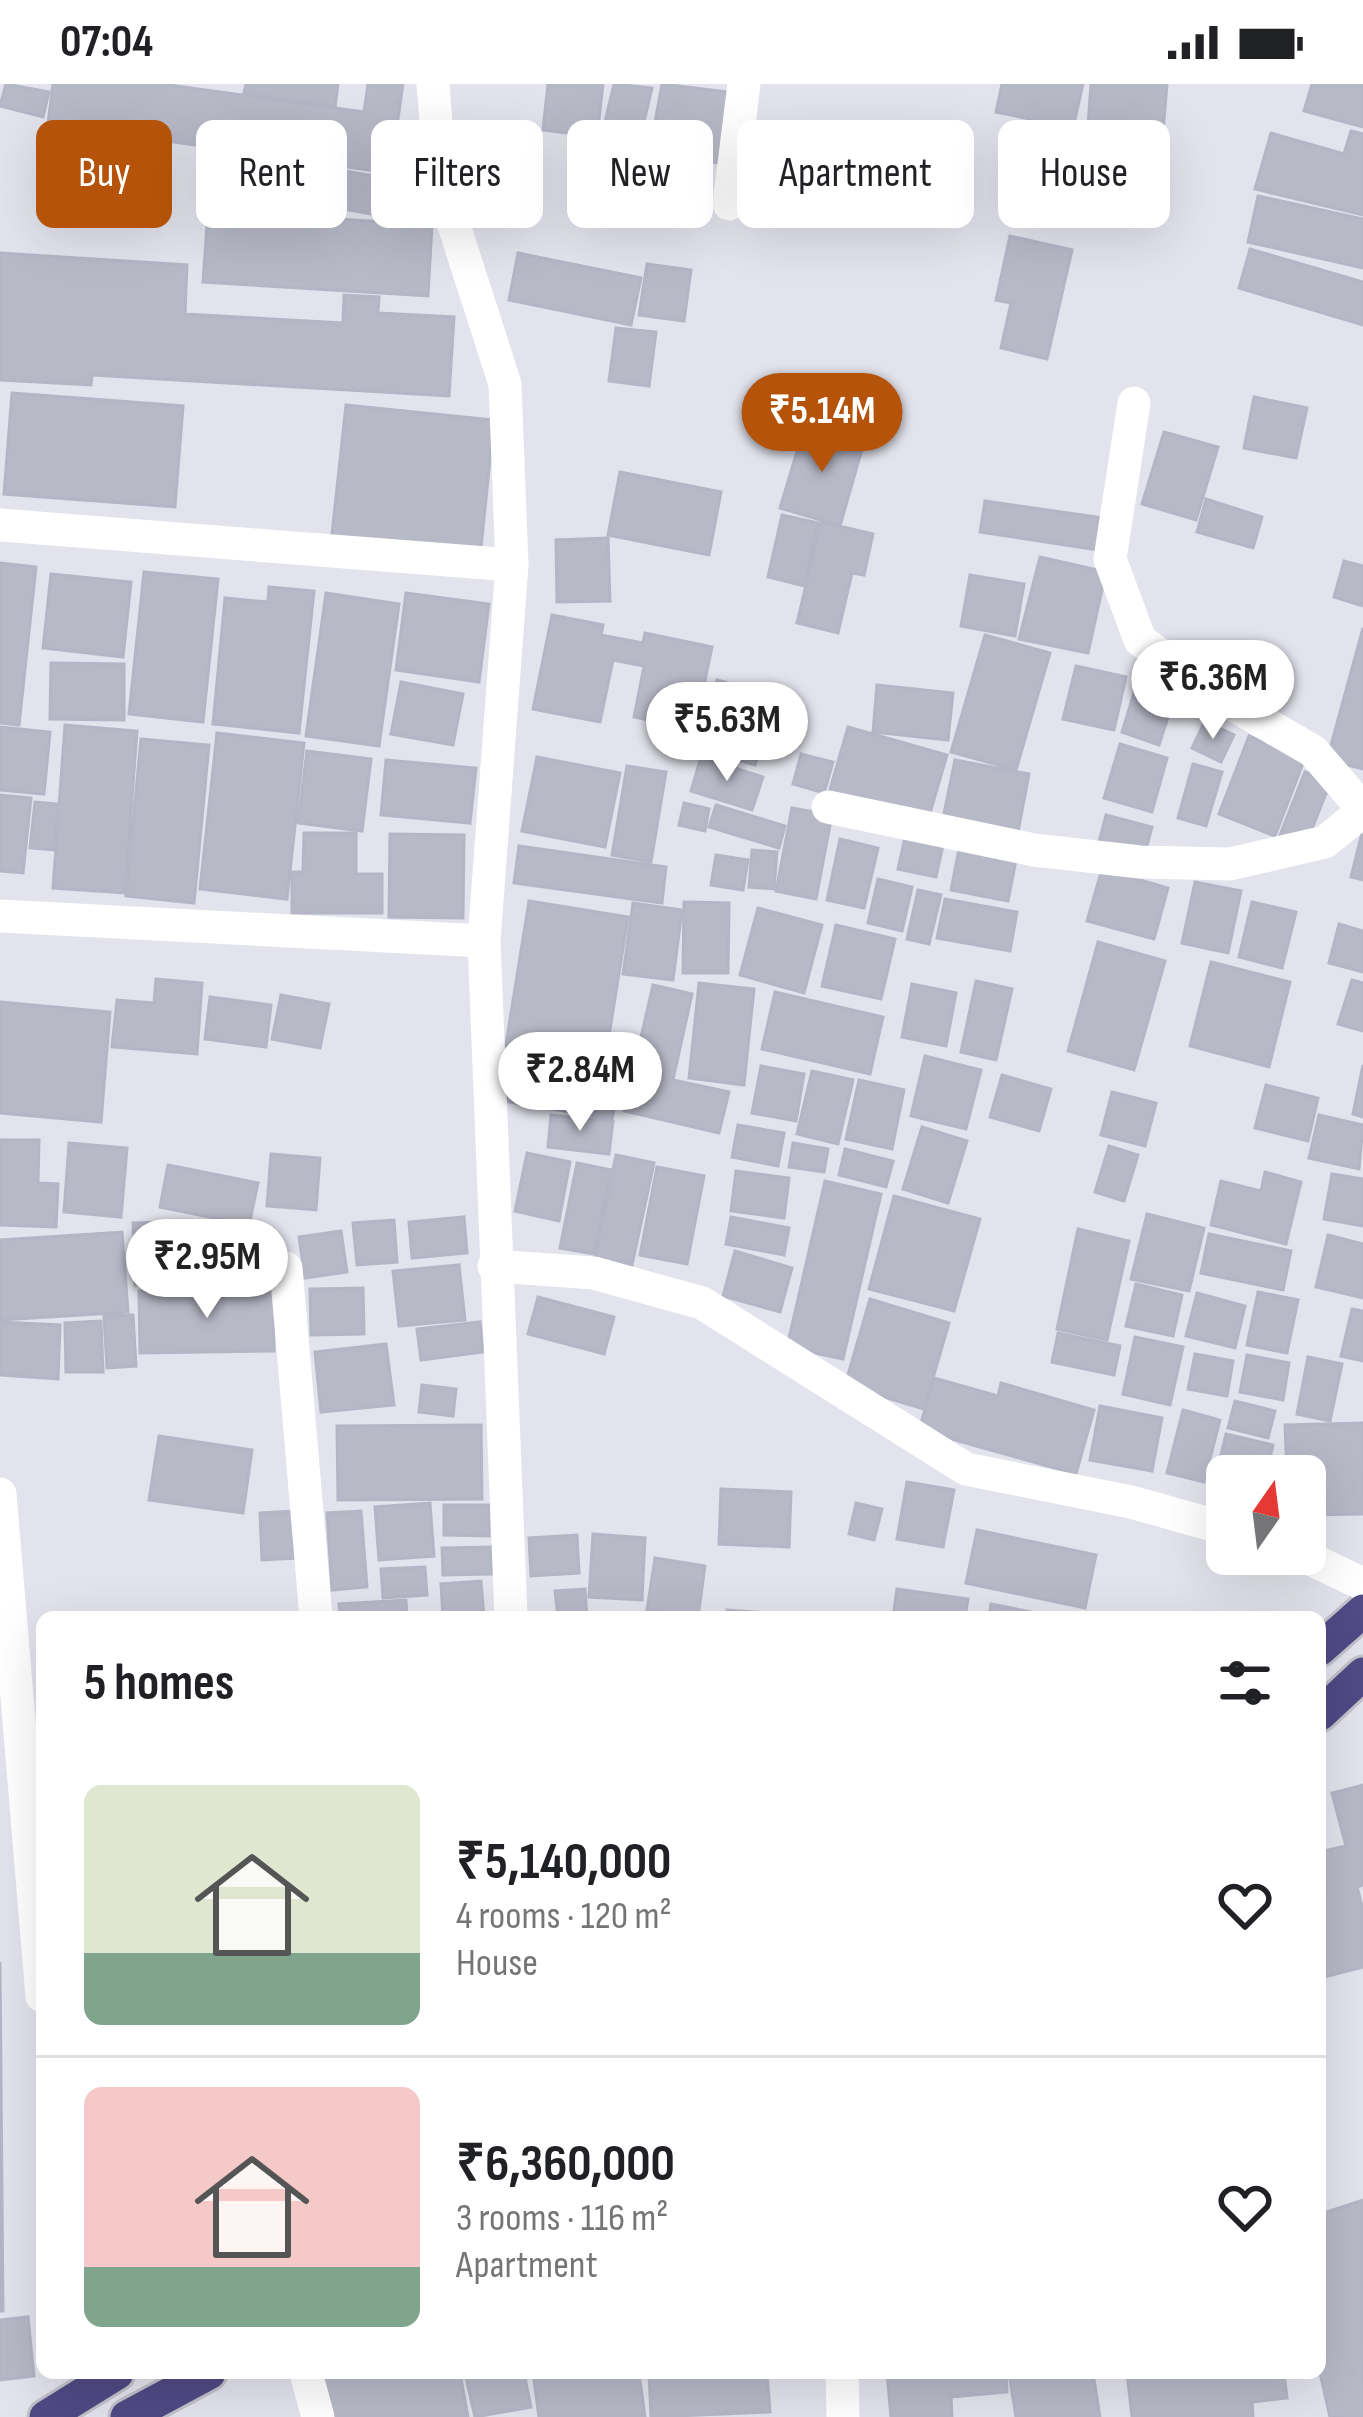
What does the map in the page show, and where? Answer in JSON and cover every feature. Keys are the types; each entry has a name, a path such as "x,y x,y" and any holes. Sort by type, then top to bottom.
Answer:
{"highway":[{"path":"1326,1643 1363,1611"},
{"path":"1326,1708 1363,1674"},
{"path":"65,2397 105,2379"},
{"path":"128,2417 197,2379"}],"street":[{"path":"433,84 441,185 505,384 512,565 484,941 511,1611"},
{"path":"729,204 744,84"},
{"path":"828,807 1034,850 1140,862 1230,864 1325,842 1363,810 1313,751 1216,695 1140,640 1110,559 1134,403"},
{"path":"0,525 512,565"},
{"path":"0,916 484,941"},
{"path":"494,1266 594,1273 703,1303 966,1469 1131,1502 1206,1523"},
{"path":"286,1268 315,1611"},
{"path":"0,1494 36,1924"},
{"path":"1326,1566 1363,1584"},
{"path":"308,2379 318,2417"},
{"path":"842,2379 843,2417"}],"building":[{"path":"6,84 49,92 43,117 0,106"},
{"path":"53,84 162,84 364,112 368,84 403,84 398,120 371,120 371,170 347,167 347,120 196,120 196,145 172,142 172,120 48,120"},
{"path":"246,84 338,84 335,107 244,93"},
{"path":"548,84 603,84 599,120 567,120 567,133 543,130"},
{"path":"614,84 652,88 644,120 605,120"},
{"path":"662,84 736,93 723,164 713,162 713,120 655,120"},
{"path":"1002,84 1083,84 1075,120 1034,120 996,112"},
{"path":"1091,84 1167,84 1164,120 1088,120"},
{"path":"1312,84 1363,84 1363,127 1304,111"},
{"path":"1351,131 1363,134 1363,215 1255,189 1271,133 1344,154"},
{"path":"347,171 371,176 371,214 347,210"},
{"path":"1258,196 1363,219 1363,268 1248,242"},
{"path":"347,220 371,221 371,228 432,228 428,296 203,282 207,228 347,228"},
{"path":"1010,236 1072,250 1047,359 1001,348 1011,303 996,300"},
{"path":"1250,249 1363,282 1363,325 1239,288"},
{"path":"0,253 187,265 185,314 343,323 344,295 379,297 378,313 454,317 449,396 92,375 91,385 0,380"},
{"path":"518,253 641,278 631,325 509,300"},
{"path":"647,264 691,270 684,321 639,315"},
{"path":"616,328 656,332 649,386 609,381"},
{"path":"12,393 183,406 175,507 4,494"},
{"path":"1254,397 1307,408 1296,458 1244,448"},
{"path":"346,405 494,420 480,558 331,543"},
{"path":"805,425 864,442 840,526 780,508"},
{"path":"1164,432 1218,447 1196,520 1142,504"},
{"path":"620,472 721,492 709,555 608,535"},
{"path":"1206,499 1262,517 1253,548 1197,532"},
{"path":"985,501 1103,518 1098,550 980,532"},
{"path":"782,515 818,523 804,586 768,577"},
{"path":"821,522 873,534 864,575 852,573 838,633 797,623"},
{"path":"608,538 610,601 557,602 556,540"},
{"path":"1040,557 1106,572 1088,653 1019,639"},
{"path":"1344,561 1363,566 1363,606 1334,597"},
{"path":"0,563 36,567 19,725 0,723"},
{"path":"144,572 218,579 203,722 129,714"},
{"path":"51,574 131,582 123,657 43,648"},
{"path":"970,575 1024,584 1015,636 961,626"},
{"path":"269,587 314,591 299,733 213,724 225,598 268,602"},
{"path":"326,593 399,604 379,746 306,736"},
{"path":"406,593 489,604 479,682 396,670"},
{"path":"552,615 603,625 601,635 643,643 645,633 712,647 695,729 634,717 644,666 613,660 600,722 533,709"},
{"path":"1363,628 1363,769 1327,760"},
{"path":"985,635 1050,653 1016,770 951,752"},
{"path":"51,663 124,664 124,720 50,719"},
{"path":"1076,666 1126,677 1114,730 1063,719"},
{"path":"717,680 775,696 755,765 697,748"},
{"path":"1138,680 1176,692 1159,745 1122,732"},
{"path":"401,682 463,694 453,745 391,734"},
{"path":"877,685 953,693 948,740 873,732"},
{"path":"1205,721 1234,735 1221,762 1192,748"},
{"path":"65,725 137,731 125,893 53,888"},
{"path":"0,727 50,732 44,794 0,790"},
{"path":"848,727 947,755 928,820 829,793"},
{"path":"217,733 304,743 287,899 200,889"},
{"path":"1249,736 1305,758 1275,836 1219,814"},
{"path":"141,739 209,745 194,903 126,896"},
{"path":"1120,744 1167,758 1152,812 1104,798"},
{"path":"307,751 371,759 362,831 298,823"},
{"path":"801,754 833,762 824,793 793,784"},
{"path":"537,757 620,773 605,847 522,831"},
{"path":"701,757 763,777 752,810 691,791"},
{"path":"386,760 476,768 470,823 381,815"},
{"path":"955,760 1029,774 1017,837 942,823"},
{"path":"1193,764 1222,772 1206,826 1178,818"},
{"path":"627,766 666,772 651,862 612,855"},
{"path":"1305,772 1331,781 1306,844 1280,835"},
{"path":"0,795 31,798 23,873 0,871"},
{"path":"35,802 58,804 54,850 30,848"},
{"path":"684,803 709,809 705,831 679,825"},
{"path":"716,805 785,826 779,848 709,827"},
{"path":"792,808 832,815 816,899 776,891"},
{"path":"1106,815 1152,827 1145,853 1099,842"},
{"path":"1363,829 1363,880 1351,877"},
{"path":"304,833 356,833 356,874 382,874 382,913 292,913 292,872 303,872"},
{"path":"390,834 464,835 463,918 389,917"},
{"path":"905,837 943,845 936,877 898,869"},
{"path":"840,839 878,848 864,908 827,900"},
{"path":"519,846 666,867 662,903 514,883"},
{"path":"959,849 1016,860 1008,901 951,890"},
{"path":"752,850 777,852 774,889 749,887"},
{"path":"716,855 748,860 743,890 711,885"},
{"path":"1102,869 1168,888 1154,939 1087,921"},
{"path":"878,879 912,887 902,931 868,923"},
{"path":"1195,882 1241,891 1228,953 1182,943"},
{"path":"918,890 941,895 929,944 907,939"},
{"path":"945,899 1017,912 1010,951 937,938"},
{"path":"529,901 628,917 609,1036 629,1040 612,1119 497,1100"},
{"path":"684,902 729,903 728,973 683,973"},
{"path":"1252,902 1296,912 1282,968 1239,957"},
{"path":"633,903 682,910 673,980 623,974"},
{"path":"758,908 822,925 804,993 740,975"},
{"path":"1339,924 1363,931 1363,972 1329,963"},
{"path":"836,925 895,939 881,999 822,986"},
{"path":"1098,942 1165,961 1134,1070 1068,1051"},
{"path":"1211,962 1290,982 1269,1067 1190,1046"},
{"path":"156,979 202,983 197,1054 112,1047 117,1000 154,1003"},
{"path":"1352,980 1363,983 1363,1031 1338,1024"},
{"path":"976,981 1012,989 996,1060 961,1052"},
{"path":"699,983 754,989 744,1085 689,1078"},
{"path":"912,984 956,993 946,1046 902,1037"},
{"path":"653,985 692,994 673,1080 729,1092 719,1133 624,1111"},
{"path":"775,992 883,1017 870,1074 762,1049"},
{"path":"281,995 329,1004 320,1048 272,1039"},
{"path":"210,997 271,1005 266,1047 205,1039"},
{"path":"0,1002 110,1012 101,1122 0,1113"},
{"path":"925,1056 981,1070 966,1129 911,1116"},
{"path":"1363,1065 1363,1117 1353,1114"},
{"path":"761,1066 804,1074 796,1121 752,1113"},
{"path":"812,1071 853,1080 838,1144 797,1134"},
{"path":"1002,1075 1051,1089 1039,1131 990,1117"},
{"path":"859,1080 904,1090 892,1149 846,1139"},
{"path":"1266,1085 1318,1098 1308,1141 1255,1128"},
{"path":"1112,1092 1156,1103 1145,1146 1101,1135"},
{"path":"551,1115 613,1121 609,1154 548,1147"},
{"path":"1319,1115 1363,1125 1359,1169 1309,1158"},
{"path":"738,1125 784,1133 778,1166 732,1157"},
{"path":"922,1127 967,1141 948,1203 903,1189"},
{"path":"0,1140 39,1140 38,1183 58,1184 56,1227 0,1225"},
{"path":"69,1143 127,1148 121,1217 64,1212"},
{"path":"793,1143 828,1149 824,1172 789,1167"},
{"path":"1109,1146 1138,1155 1124,1201 1095,1192"},
{"path":"845,1149 893,1161 886,1187 839,1175"},
{"path":"527,1153 570,1162 559,1221 515,1211"},
{"path":"271,1154 320,1158 316,1210 267,1206"},
{"path":"616,1155 654,1163 632,1265 595,1257"},
{"path":"577,1163 611,1170 594,1254 560,1248"},
{"path":"168,1165 258,1183 249,1225 160,1207"},
{"path":"657,1167 704,1176 687,1264 640,1255"},
{"path":"736,1171 789,1178 784,1218 731,1211"},
{"path":"1265,1172 1301,1182 1286,1244 1211,1225 1221,1181 1261,1191"},
{"path":"1332,1174 1363,1179 1363,1226 1324,1219"},
{"path":"825,1181 881,1194 843,1359 787,1347"},
{"path":"894,1196 980,1219 954,1311 869,1289"},
{"path":"1147,1214 1204,1228 1189,1291 1131,1279"},
{"path":"464,1217 467,1253 412,1258 409,1222"},
{"path":"731,1217 789,1228 784,1255 726,1244"},
{"path":"394,1220 397,1262 357,1265 353,1223"},
{"path":"222,1221 224,1283 135,1285 133,1223"},
{"path":"1078,1229 1129,1241 1107,1340 1057,1329"},
{"path":"341,1231 347,1272 305,1278 299,1237"},
{"path":"122,1232 128,1312 0,1320 0,1240"},
{"path":"1209,1234 1291,1251 1283,1290 1201,1273"},
{"path":"1328,1235 1363,1244 1363,1298 1316,1287"},
{"path":"735,1251 792,1268 780,1312 723,1296"},
{"path":"459,1265 465,1320 399,1326 393,1271"},
{"path":"1136,1284 1182,1295 1173,1336 1126,1326"},
{"path":"363,1288 364,1334 311,1335 310,1289"},
{"path":"274,1289 274,1351 140,1353 139,1291"},
{"path":"1258,1292 1298,1300 1287,1353 1247,1345"},
{"path":"1197,1293 1245,1306 1235,1348 1186,1336"},
{"path":"538,1297 614,1317 604,1354 528,1334"},
{"path":"870,1299 949,1323 924,1409 845,1385"},
{"path":"1352,1309 1363,1311 1363,1361 1341,1356"},
{"path":"133,1315 136,1366 107,1368 104,1316"},
{"path":"101,1321 103,1372 66,1372 65,1323"},
{"path":"0,1322 60,1325 58,1379 0,1375"},
{"path":"480,1322 483,1352 421,1360 417,1329"},
{"path":"1058,1333 1120,1346 1114,1375 1052,1362"},
{"path":"1135,1337 1183,1347 1170,1405 1123,1394"},
{"path":"386,1344 394,1405 321,1412 315,1352"},
{"path":"1195,1354 1233,1361 1227,1396 1188,1389"},
{"path":"1247,1355 1289,1363 1283,1400 1240,1392"},
{"path":"1308,1357 1342,1364 1330,1421 1297,1414"},
{"path":"934,1378 998,1396 1001,1383 1094,1410 1076,1474 919,1430"},
{"path":"422,1385 456,1389 453,1416 419,1412"},
{"path":"1235,1401 1275,1411 1268,1438 1228,1428"},
{"path":"1100,1406 1162,1418 1152,1471 1090,1460"},
{"path":"1183,1410 1220,1420 1211,1455 1206,1455 1204,1482 1167,1473"},
{"path":"1363,1423 1363,1514 1326,1515 1326,1455 1286,1455 1285,1425"},
{"path":"481,1425 482,1499 338,1500 337,1426"},
{"path":"1226,1434 1273,1445 1271,1455 1221,1455"},
{"path":"159,1436 252,1450 243,1513 149,1500"},
{"path":"907,1482 954,1490 943,1547 897,1539"},
{"path":"721,1489 791,1492 789,1547 719,1544"},
{"path":"430,1503 434,1556 379,1560 375,1507"},
{"path":"856,1503 882,1509 874,1540 849,1534"},
{"path":"444,1505 489,1505 489,1536 444,1535"},
{"path":"294,1511 297,1558 262,1560 260,1513"},
{"path":"361,1511 367,1587 332,1590 327,1513"},
{"path":"977,1530 1096,1555 1085,1608 966,1583"},
{"path":"593,1534 645,1538 642,1600 589,1597"},
{"path":"577,1535 579,1573 531,1576 529,1538"},
{"path":"491,1547 492,1574 443,1575 442,1548"},
{"path":"655,1558 705,1566 699,1611 647,1610"},
{"path":"425,1567 427,1595 383,1598 381,1569"},
{"path":"481,1581 484,1611 443,1611 441,1584"},
{"path":"585,1589 587,1611 557,1611 555,1591"},
{"path":"897,1589 968,1599 966,1611 894,1611"},
{"path":"406,1600 407,1611 340,1611 339,1604"},
{"path":"991,1604 1026,1611 990,1611"},
{"path":"1363,1785 1363,1885 1357,1887 1363,1910 1363,1967 1326,1976 1326,1851 1346,1846 1332,1793"},
{"path":"0,1962 3,2311 0,2311"},
{"path":"1363,2200 1363,2417 1330,2417 1321,2379 1326,2379 1326,2212"},
{"path":"28,2317 34,2376 0,2380 0,2320"},
{"path":"321,2379 461,2379 468,2417 328,2417"},
{"path":"466,2379 525,2379 531,2407 475,2417"},
{"path":"534,2379 640,2379 645,2417 539,2417"},
{"path":"649,2379 767,2379 770,2412 651,2417"},
{"path":"888,2379 1006,2379 1007,2392 951,2397 952,2417 891,2417"},
{"path":"1010,2379 1094,2379 1100,2417 1016,2417"},
{"path":"1128,2379 1285,2379 1287,2398 1252,2402 1253,2417 1132,2417"}]}
